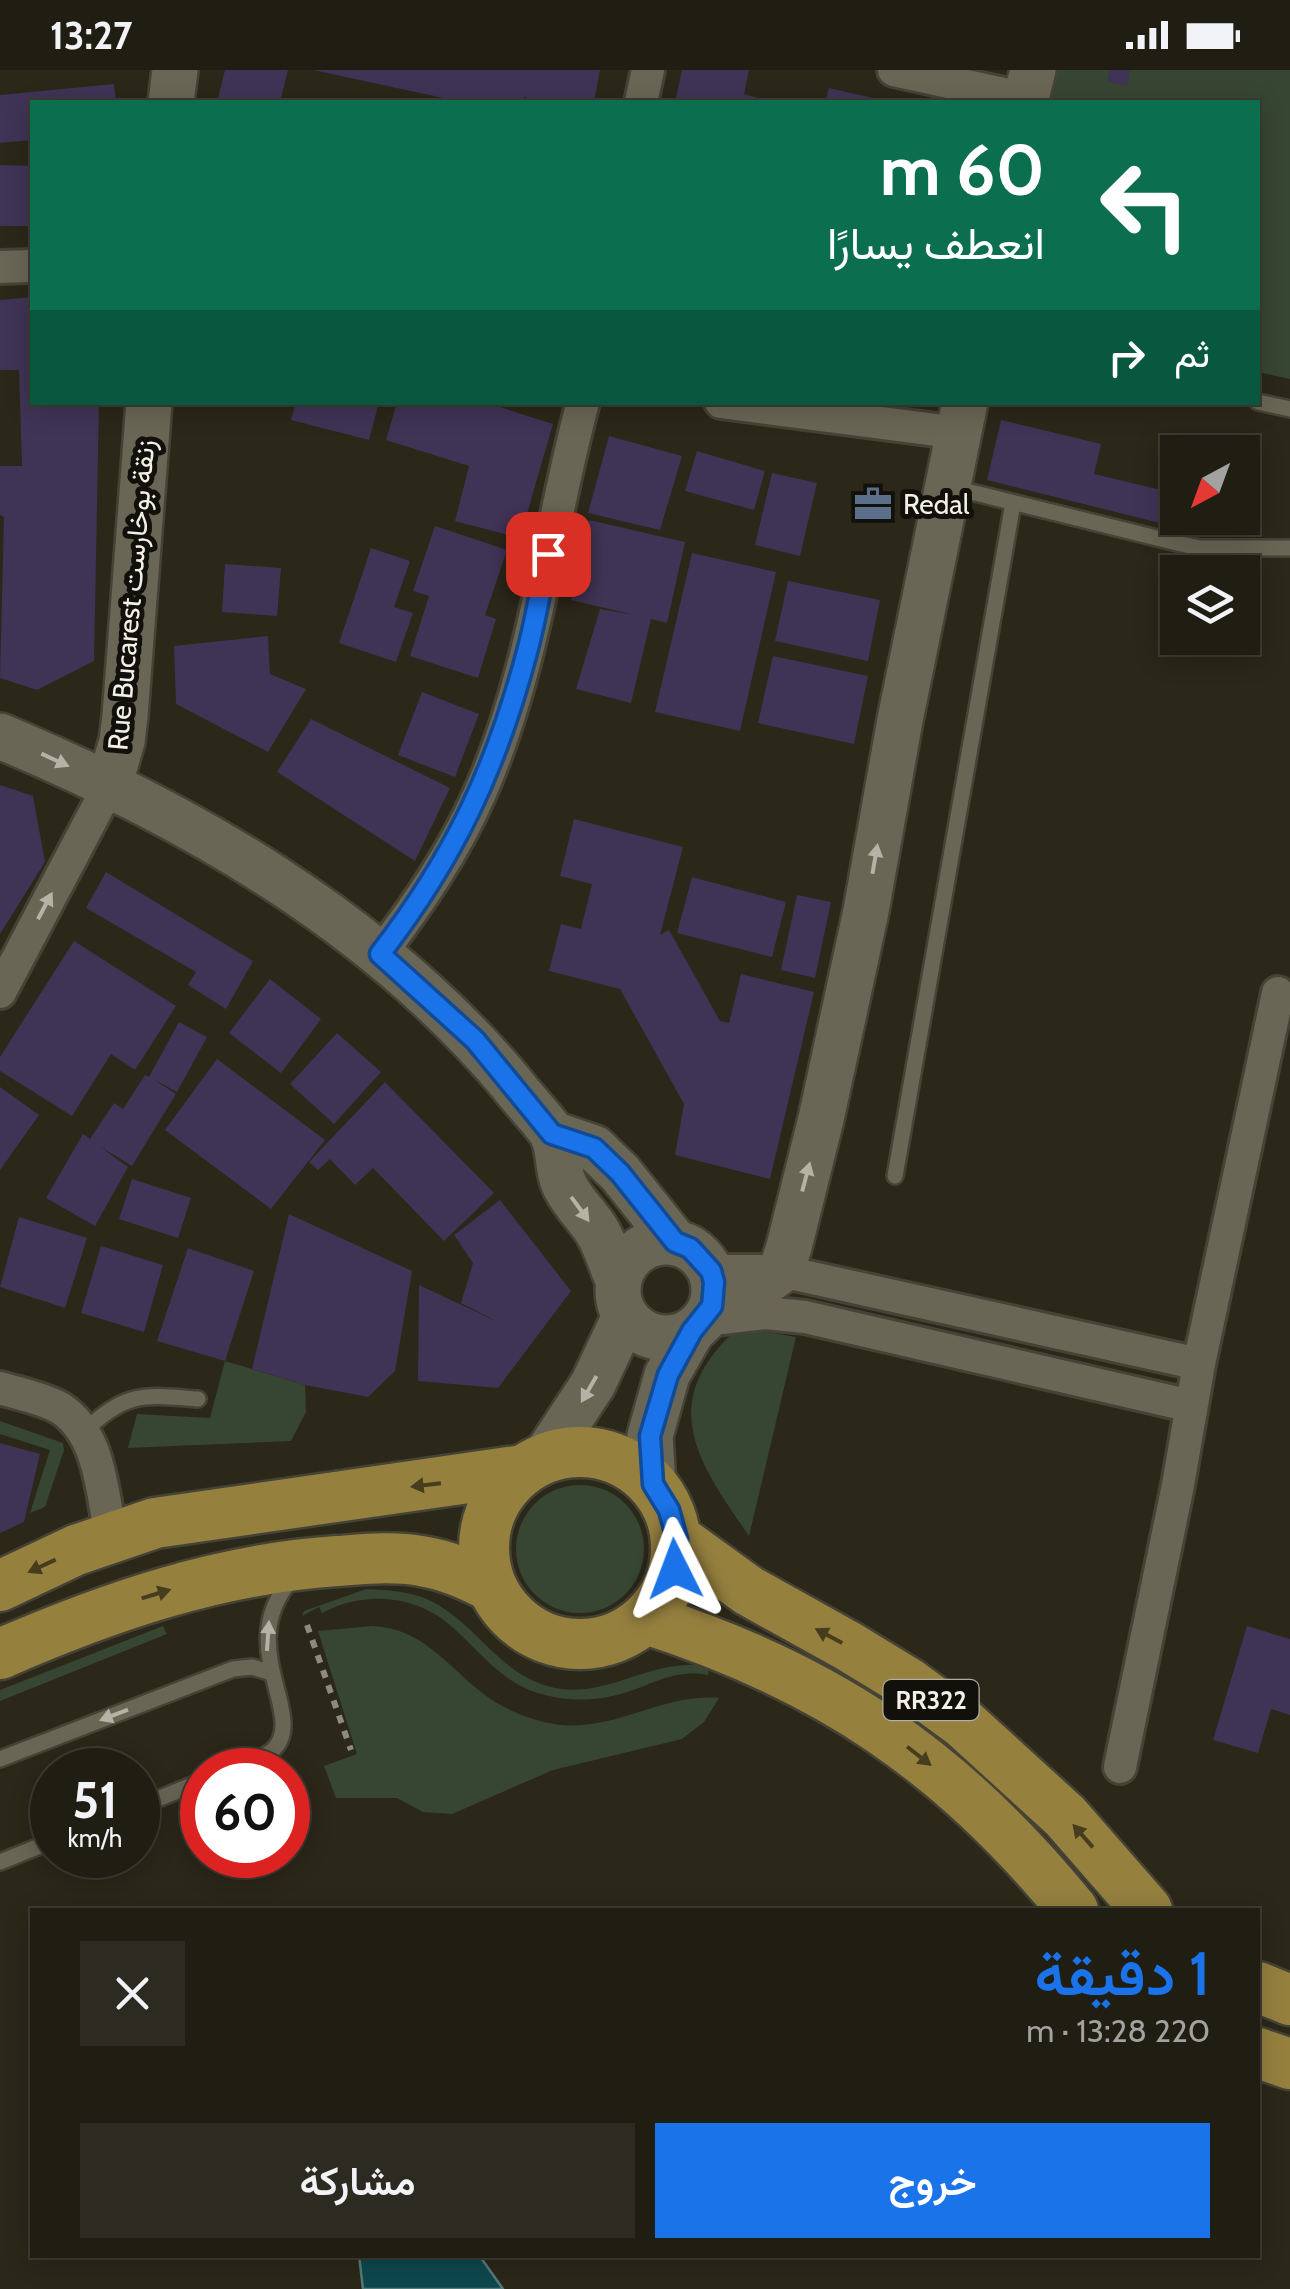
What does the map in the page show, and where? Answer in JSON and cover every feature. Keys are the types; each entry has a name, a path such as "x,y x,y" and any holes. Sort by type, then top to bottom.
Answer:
{"main road":[{"path":"0,1586 111,1536 180,1518 534,1464 573,1451 602,1454 629,1464 653,1484 669,1510 677,1539 669,1588 646,1619 621,1636 591,1644 561,1642 533,1632 509,1613 492,1588 484,1562 487,1523 504,1487 534,1464"},
{"name":"RR322","path":"677,1539 748,1591 863,1655 963,1723 1066,1816 1145,1908"},
{"path":"0,1654 68,1624 162,1591 316,1562 420,1560 458,1571 492,1588"},
{"name":"RR322","path":"646,1619 757,1659 861,1714 955,1784 999,1825 1071,1908"},
{"path":"1260,1987 1290,2000"},
{"path":"1260,2054 1290,2064"}],"street":[{"path":"171,100 175,70"},
{"path":"642,100 648,70"},
{"path":"894,70 1028,91"},
{"path":"0,267 30,266"},
{"name":"Rue Bucarest زنقة بوخارست","path":"108,786 122,742 125,716 149,405"},
{"path":"380,954 423,898 452,849 481,792 501,738 529,646 582,405"},
{"path":"0,736 204,834 264,871 380,954 475,1040 552,1134 564,1185 598,1233 622,1298 648,1335 678,1337 705,1307 754,1290 781,1271 821,1120 866,911 900,720 962,418 766,405"},
{"path":"0,992 108,786"},
{"path":"1120,1767 1199,1364 1278,993"},
{"path":"552,1134 594,1148 620,1173 675,1242"},
{"path":"534,1464 593,1384 633,1254 645,1246 675,1242 690,1248 705,1307 668,1375 650,1436 653,1484"},
{"path":"781,1271 1199,1364"},
{"path":"705,1307 806,1317 1191,1406"},
{"path":"0,1388 48,1402 74,1419 84,1432 96,1460 111,1536"}],"lane":[{"path":"1260,402 1290,409"},
{"path":"948,486 1200,548 1290,548"},
{"path":"895,1176 1013,502"},
{"path":"84,1432 128,1400 146,1395 198,1399"},
{"path":"273,1748 282,1734 282,1712 266,1640 273,1608 290,1581 316,1562"},
{"path":"0,1759 233,1669 252,1667 272,1673"},
{"path":"0,1862 30,1850"}],"path":[{"path":"306,1625 350,1750"}],"green space":[{"path":"1053,70 1290,70 1290,379 1260,372 1260,100 1046,100"},
{"path":"739,1327 796,1337 749,1536 714,1482 693,1432 692,1406 698,1381 713,1354"},
{"path":"225,1361 305,1385 306,1412 291,1441 128,1448 137,1414 210,1418"},
{"path":"0,1421 63,1443 45,1507 30,1513 50,1450 0,1434"},
{"path":"580,1485 604,1490 625,1504 639,1525 644,1549 639,1573 625,1594 604,1608 580,1613 556,1608 535,1594 521,1573 516,1549 521,1525 535,1504 556,1490"},
{"path":"366,1589 432,1601 455,1616 505,1663 551,1687 591,1688 688,1665 709,1667 708,1675 676,1675 604,1698 558,1698 511,1680 451,1626 422,1607 372,1599 322,1613 319,1607 302,1616 304,1611"},
{"path":"163,1626 167,1634 0,1701 0,1690"},
{"path":"372,1626 419,1640 488,1697 544,1722 590,1724 675,1702 719,1698 704,1722 682,1739 553,1770 452,1814 423,1812 397,1798 336,1798 324,1766 357,1754 318,1631"}],"water":[{"path":"359,2258 481,2258 503,2289 363,2289"}],"building":[{"path":"225,70 288,70 280,100 218,100"},
{"path":"313,70 600,70 594,100 453,100"},
{"path":"682,70 749,70 744,94 765,100 675,100"},
{"path":"1109,70 1130,70 1127,86 1107,81"},
{"path":"114,84 116,100 30,100 30,140 0,143 0,95"},
{"path":"829,88 882,100 826,100"},
{"path":"0,165 30,166 30,226 0,226"},
{"path":"30,297 30,405 99,405 94,661 37,690 0,678 4,517 0,515 0,466 22,466 19,370 0,370 0,300"},
{"path":"295,405 378,405 369,440 291,420"},
{"path":"396,405 493,405 553,424 520,538 455,521 469,466 386,440"},
{"path":"1001,420 1101,444 1094,474 1160,490 1160,523 987,480"},
{"path":"609,436 682,456 660,530 588,513"},
{"path":"697,451 765,471 754,510 685,491"},
{"path":"772,473 817,483 800,556 755,545"},
{"path":"589,520 685,542 667,623 651,619 631,703 576,689 600,609 635,615 571,600"},
{"path":"435,526 507,550 485,615 496,619 478,678 410,656 429,596 413,591"},
{"path":"371,548 410,561 394,607 413,613 396,662 339,643"},
{"path":"692,553 776,572 740,731 655,712"},
{"path":"225,564 281,568 277,616 222,612"},
{"path":"788,581 880,600 868,661 775,641"},
{"path":"268,636 270,674 306,689 268,752 176,704 174,646"},
{"path":"773,656 868,676 854,744 758,723"},
{"path":"422,692 479,714 455,777 398,755"},
{"path":"311,719 450,788 415,861 277,772"},
{"path":"0,785 33,796 45,862 0,934"},
{"path":"574,819 683,847 660,935 669,930 720,1021 729,1023 741,974 814,992 770,1179 675,1155 684,1104 620,989 549,971 561,924 581,929 592,884 560,876"},
{"path":"106,872 253,961 226,1009 188,985 196,972 86,908"},
{"path":"692,877 786,902 772,957 677,933"},
{"path":"797,895 831,902 815,978 781,970"},
{"path":"74,941 176,1006 135,1070 111,1054 72,1116 0,1071 0,1057"},
{"path":"270,979 321,1019 281,1073 229,1033"},
{"path":"179,1022 207,1037 177,1092 153,1079 176,1094 132,1166 99,1146 128,1167 95,1226 46,1198 83,1134 90,1139 114,1103 123,1109 145,1075 149,1077"},
{"path":"337,1033 381,1072 334,1124 290,1084"},
{"path":"217,1059 325,1140 271,1209 165,1130"},
{"path":"385,1082 494,1193 444,1241 373,1168 355,1185 330,1159 318,1170 309,1162"},
{"path":"0,1087 39,1115 0,1170"},
{"path":"132,1179 191,1198 178,1238 119,1219"},
{"path":"500,1200 571,1291 498,1388 418,1381 419,1285 500,1323 461,1303 473,1263 454,1235"},
{"path":"289,1214 412,1271 395,1371 368,1397 305,1385 252,1369"},
{"path":"19,1217 87,1238 65,1308 0,1287"},
{"path":"101,1246 163,1265 144,1332 81,1313"},
{"path":"188,1248 254,1271 225,1361 157,1341"},
{"path":"0,1443 40,1454 24,1522 0,1533"},
{"path":"1247,1626 1290,1639 1290,1715 1271,1709 1258,1753 1213,1740"}],"place":[{"name":"Redal","path":"873,504"}],"route":[{"path":"548,554 529,646 481,792 423,898 380,954 475,1040 552,1134 594,1148 620,1173 675,1242 690,1248 711,1271 715,1294 712,1306 692,1331 668,1375 650,1436 653,1484 669,1510 677,1539 675,1569"}]}
